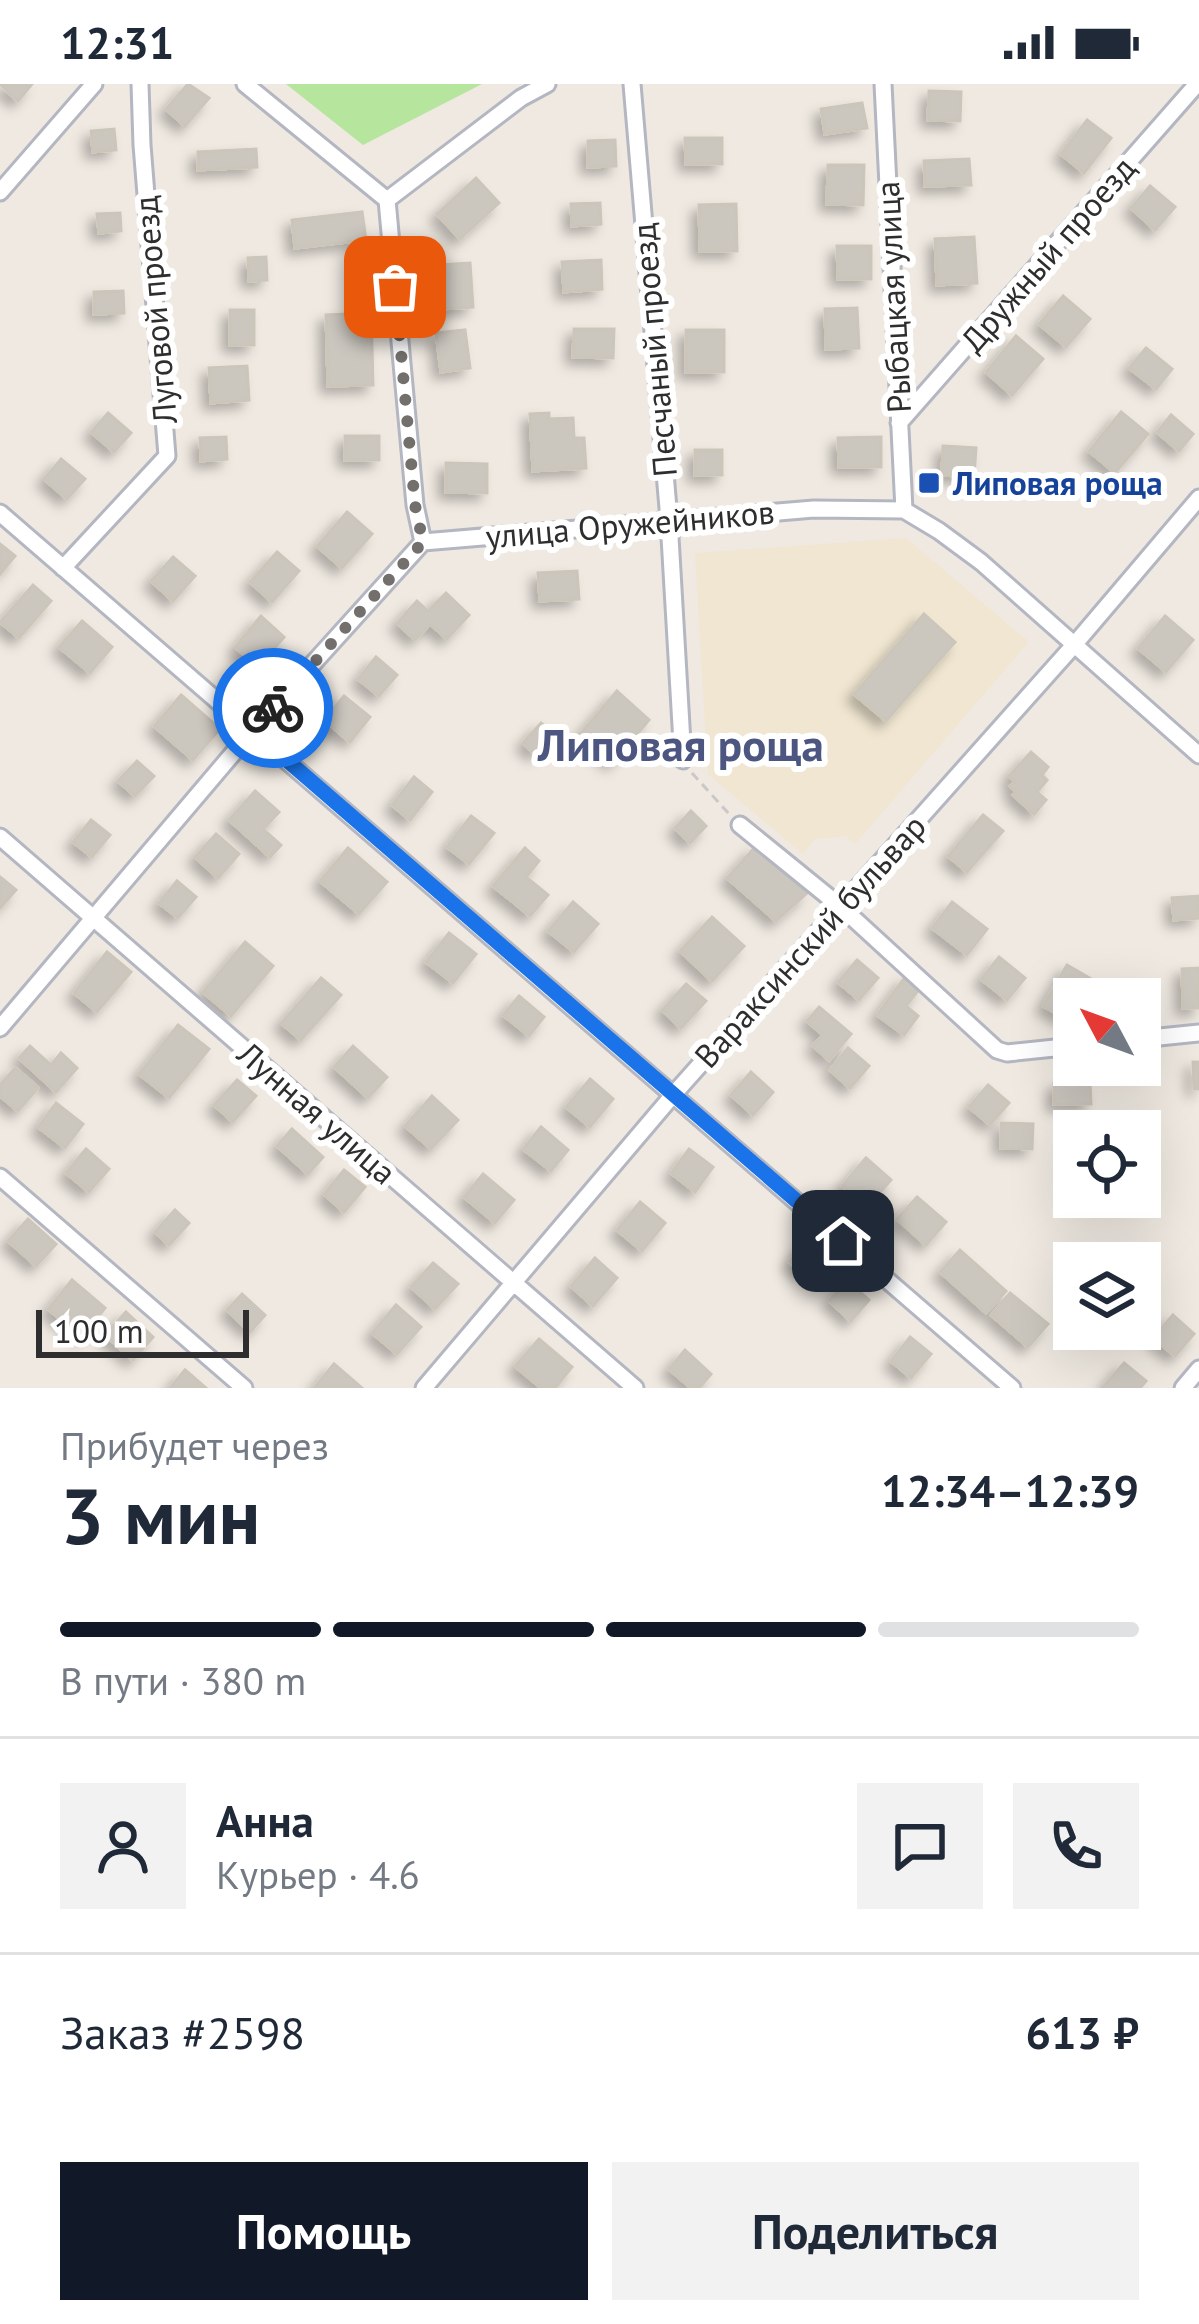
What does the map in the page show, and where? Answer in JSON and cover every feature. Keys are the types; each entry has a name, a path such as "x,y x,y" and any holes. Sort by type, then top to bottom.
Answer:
{"street":[{"path":"0,192 94,84"},
{"name":"Луговой проезд","path":"63,568 167,456 140,84"},
{"path":"0,1028 252,730 423,542 415,505 387,200 245,84"},
{"path":"387,200 521,98 548,84"},
{"name":"Песчаный проезд","path":"632,84 669,520 683,760"},
{"name":"Рыбацкая улица","path":"883,84 904,510"},
{"name":"Дружный проезд","path":"899,423 1197,84"},
{"name":"Вараксинский бульвар","path":"424,1388 673,1095 1199,498"},
{"name":"улица Оружейников","path":"423,542 814,508 904,510"},
{"path":"904,510 981,562 1199,755"},
{"path":"0,513 1012,1388"},
{"path":"740,825 841,907 998,1050 1053,1048"},
{"name":"Лунная улица","path":"0,837 634,1388"},
{"path":"1161,1038 1199,1033"},
{"path":"0,1177 244,1388"},
{"path":"1183,1388 1199,1369"}],"path":[{"path":"683,760 740,825"}],"shaded area":[{"path":"906,538 1029,642 855,844 846,836 815,839 803,854 708,774 695,553"}],"green space":[{"path":"286,84 482,84 363,145"}],"building":[{"path":"0,84 32,84 18,101"},
{"path":"188,84 209,98 185,126 166,109"},
{"path":"929,91 961,92 960,121 928,120"},
{"path":"862,103 867,128 825,134 821,109"},
{"path":"1087,120 1111,138 1084,173 1061,154"},
{"path":"114,129 116,150 93,152 91,131"},
{"path":"685,138 722,138 722,164 686,164"},
{"path":"615,140 616,166 588,167 588,141"},
{"path":"256,149 257,167 198,170 198,152"},
{"path":"969,159 971,185 925,186 924,161"},
{"path":"828,165 864,165 863,205 827,204"},
{"path":"476,178 499,203 460,239 437,214"},
{"path":"1150,186 1175,207 1155,230 1131,208"},
{"path":"600,203 601,224 572,226 571,204"},
{"path":"736,204 737,251 700,251 699,205"},
{"path":"362,212 366,240 295,248 292,220"},
{"path":"120,213 121,231 99,233 97,214"},
{"path":"974,237 977,283 937,285 935,239"},
{"path":"837,246 871,246 871,279 838,279"},
{"path":"266,257 267,280 249,281 248,258"},
{"path":"601,260 602,289 564,292 562,262"},
{"path":"470,263 473,307 442,309 439,265"},
{"path":"123,291 124,313 94,314 94,292"},
{"path":"1063,296 1090,319 1066,347 1039,324"},
{"path":"857,308 859,348 826,349 825,309"},
{"path":"230,310 254,310 254,345 230,345"},
{"path":"371,313 373,385 328,386 326,315"},
{"path":"574,329 614,329 613,358 573,357"},
{"path":"465,330 470,368 441,372 436,333"},
{"path":"686,330 724,330 724,372 686,372"},
{"path":"1016,336 1043,359 1012,395 986,372"},
{"path":"1146,348 1172,369 1156,389 1129,368"},
{"path":"247,366 249,400 211,403 209,368"},
{"path":"1121,412 1148,434 1115,473 1089,451"},
{"path":"108,413 131,433 114,452 91,432"},
{"path":"549,413 549,419 573,418 574,438 584,438 586,468 533,471 530,414"},
{"path":"1171,415 1193,434 1179,451 1157,432"},
{"path":"345,436 379,436 379,460 345,460"},
{"path":"226,437 227,459 201,461 200,438"},
{"path":"881,437 881,467 839,467 838,438"},
{"path":"943,446 976,448 974,477 942,475"},
{"path":"695,450 722,450 722,475 695,475"},
{"path":"61,459 85,479 67,499 44,479"},
{"path":"446,463 487,464 487,493 446,492"},
{"path":"347,512 372,534 342,568 317,546"},
{"path":"0,544 15,556 0,574"},
{"path":"277,552 299,571 272,602 250,582"},
{"path":"173,557 195,576 173,601 151,581"},
{"path":"577,571 579,599 540,601 538,573"},
{"path":"33,585 51,601 19,638 0,622"},
{"path":"446,593 469,615 447,639 430,624 415,640 397,623 417,601 428,611"},
{"path":"924,614 955,642 886,721 854,694"},
{"path":"261,616 284,637 258,667 235,647"},
{"path":"1165,616 1193,640 1166,672 1138,648"},
{"path":"82,621 112,647 90,673 59,647"},
{"path":"376,657 397,675 379,696 358,679"},
{"path":"617,691 649,720 613,763 580,734"},
{"path":"181,695 220,729 193,760 154,726"},
{"path":"344,696 370,717 350,742 324,720"},
{"path":"541,723 553,733 535,754 523,743"},
{"path":"1031,752 1048,767 1042,775 1047,780 1037,792 1046,800 1034,814 1013,795 1016,792 1010,786 1015,782 1009,776"},
{"path":"137,761 154,776 135,796 118,781"},
{"path":"414,777 432,792 410,820 392,805"},
{"path":"255,791 279,812 263,829 281,845 270,857 229,820"},
{"path":"691,811 706,826 690,843 675,828"},
{"path":"983,815 1003,831 967,872 948,856"},
{"path":"471,816 494,833 469,864 447,847"},
{"path":"91,820 110,835 92,857 73,842"},
{"path":"216,834 239,854 218,878 195,857"},
{"path":"755,847 807,893 776,921 727,878"},
{"path":"348,848 387,882 359,914 320,881"},
{"path":"525,848 539,861 526,877 548,895 530,916 493,886"},
{"path":"0,877 16,890 0,908"},
{"path":"177,881 196,897 178,918 159,903"},
{"path":"1199,896 1199,918 1174,920 1172,898"},
{"path":"573,902 598,924 574,952 548,931"},
{"path":"952,902 987,929 967,955 932,928"},
{"path":"712,917 744,946 712,981 680,951"},
{"path":"449,933 476,954 453,983 426,962"},
{"path":"245,942 273,966 231,1016 203,992"},
{"path":"107,952 131,972 97,1012 74,993"},
{"path":"999,957 1025,978 1007,1000 981,979"},
{"path":"857,960 878,978 859,1000 838,982"},
{"path":"1067,965 1090,978 1059,978"},
{"path":"1199,968 1199,1008 1183,1008 1182,969"},
{"path":"905,977 920,988 906,1006 918,1016 904,1035 877,1015"},
{"path":"321,978 341,995 301,1040 281,1023"},
{"path":"686,984 706,1001 681,1028 662,1010"},
{"path":"1053,989 1053,1012 1043,1006"},
{"path":"519,996 544,1017 529,1036 503,1015"},
{"path":"819,1007 851,1034 829,1060 813,1046 823,1035 807,1021"},
{"path":"178,1025 209,1049 169,1098 139,1074"},
{"path":"30,1046 51,1065 61,1053 77,1068 56,1092 19,1058"},
{"path":"353,1046 387,1077 368,1098 334,1067"},
{"path":"848,1048 869,1066 850,1088 830,1070"},
{"path":"1193,1062 1199,1062 1199,1089 1194,1089"},
{"path":"15,1068 38,1088 18,1111 0,1096 0,1085"},
{"path":"751,1072 773,1092 753,1115 731,1095"},
{"path":"590,1079 613,1099 590,1127 566,1107"},
{"path":"237,1080 256,1096 233,1122 214,1105"},
{"path":"988,1085 1009,1103 990,1125 969,1107"},
{"path":"1054,1086 1090,1086 1091,1104 1054,1104"},
{"path":"432,1096 458,1120 431,1149 405,1126"},
{"path":"56,1103 83,1124 65,1148 38,1127"},
{"path":"1001,1123 1033,1124 1032,1149 1001,1148"},
{"path":"541,1127 568,1150 551,1171 523,1149"},
{"path":"292,1129 323,1157 308,1174 277,1146"},
{"path":"86,1149 109,1169 89,1192 66,1173"},
{"path":"689,1149 713,1167 695,1192 671,1173"},
{"path":"866,1158 891,1180 867,1207 842,1186"},
{"path":"344,1170 365,1187 344,1212 324,1194"},
{"path":"483,1174 514,1200 495,1223 464,1197"},
{"path":"917,1197 946,1222 926,1245 897,1219"},
{"path":"640,1202 665,1223 642,1251 617,1230"},
{"path":"175,1210 189,1223 169,1245 155,1232"},
{"path":"28,1219 56,1244 36,1266 8,1241"},
{"path":"803,1245 818,1257 804,1274 789,1262"},
{"path":"960,1250 1006,1291 986,1313 940,1272"},
{"path":"595,1258 617,1278 593,1306 571,1286"},
{"path":"433,1263 458,1284 435,1309 411,1287"},
{"path":"72,1280 105,1308 82,1337 48,1309"},
{"path":"847,1281 869,1300 851,1321 829,1301"},
{"path":"1010,1293 1048,1324 1028,1347 991,1315"},
{"path":"242,1294 265,1315 250,1332 227,1310"},
{"path":"396,1305 421,1327 397,1354 372,1333"},
{"path":"126,1312 153,1337 133,1360 105,1335"},
{"path":"1173,1315 1194,1334 1175,1356 1161,1345 1161,1329"},
{"path":"910,1337 931,1354 911,1378 891,1361"},
{"path":"539,1339 572,1367 555,1388 541,1388 515,1366"},
{"path":"685,1350 711,1374 699,1388 691,1388 669,1369"},
{"path":"1124,1363 1146,1381 1140,1388 1108,1388 1105,1385"},
{"path":"334,1364 362,1388 314,1388"},
{"path":"185,1370 206,1388 170,1388"}],"way so far":[{"path":"273,708 423,542 415,505 395,287"}],"place":[{"name":"Липовая роща","path":"929,483"}],"district":[{"name":"Липовая роща","path":"681,745"}],"route":[{"path":"273,708 252,730 843,1241"}]}
